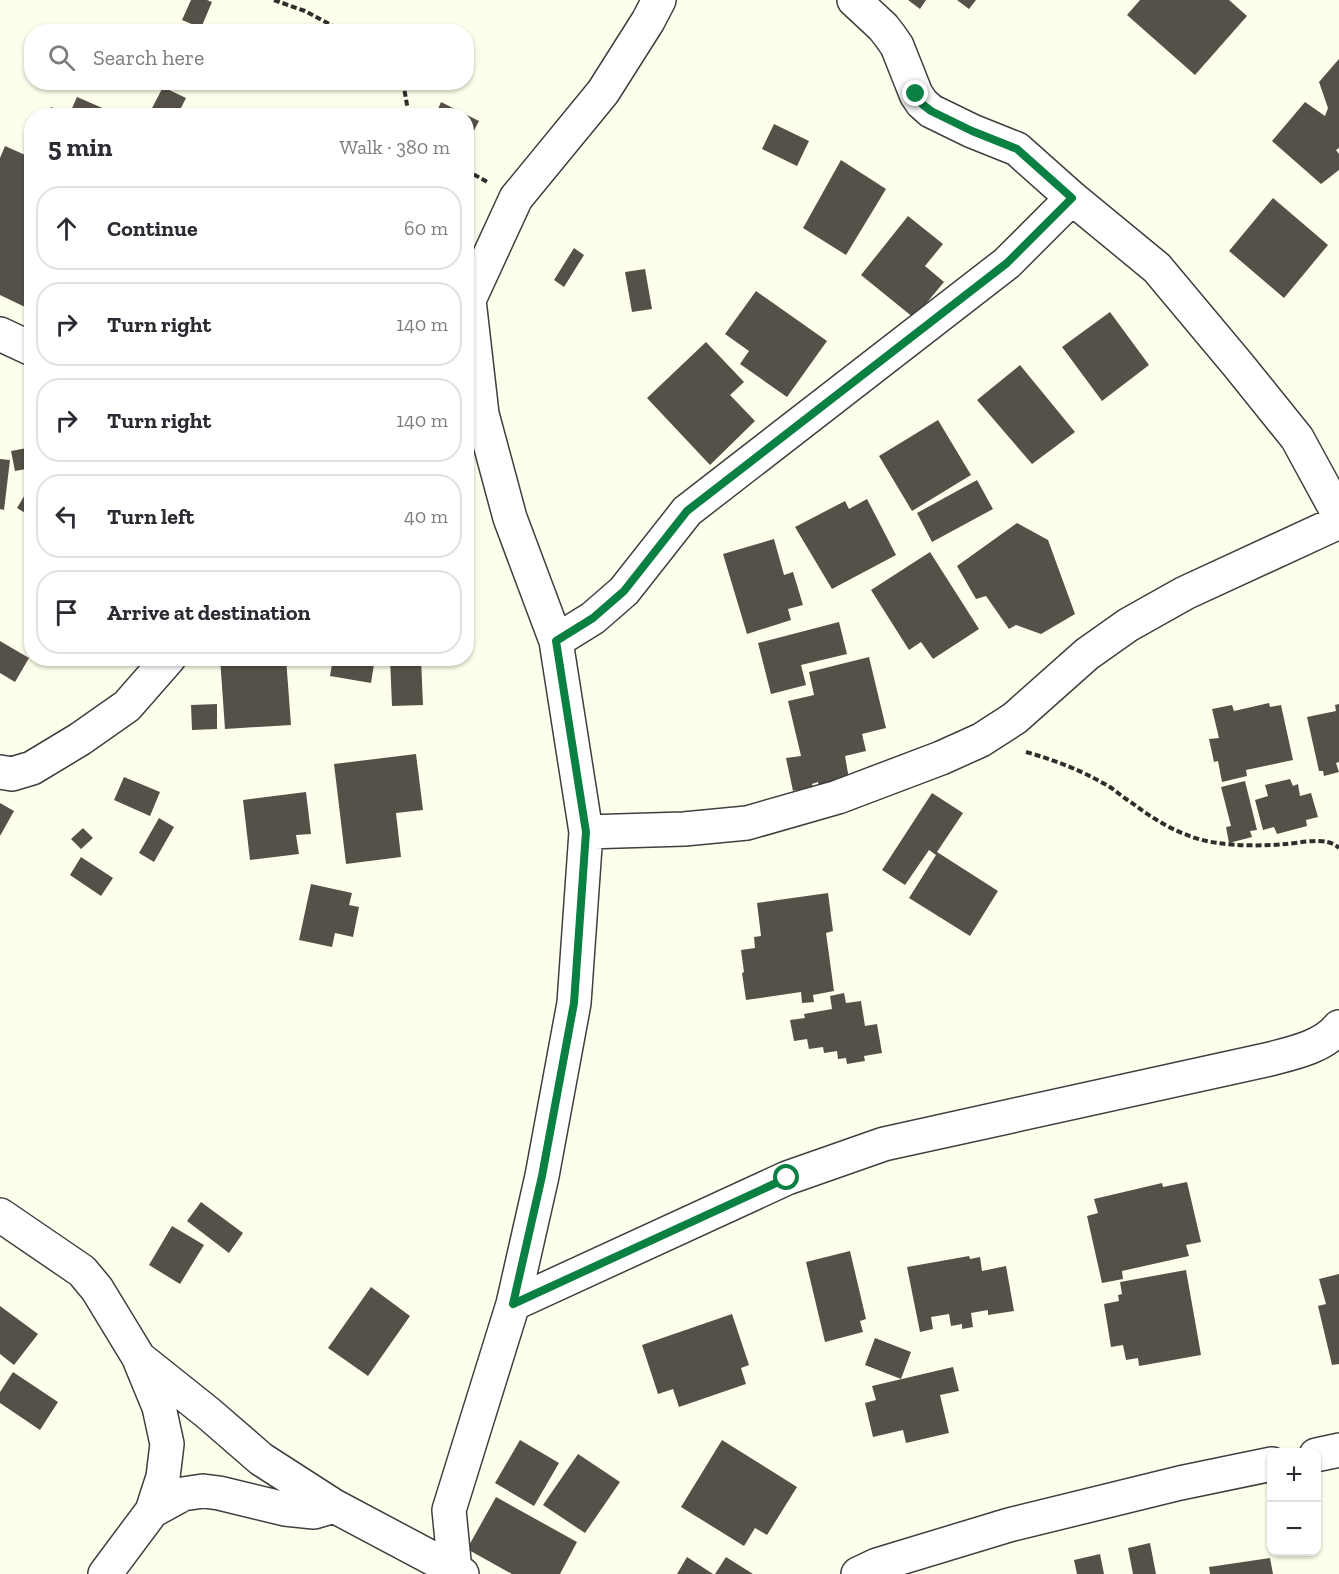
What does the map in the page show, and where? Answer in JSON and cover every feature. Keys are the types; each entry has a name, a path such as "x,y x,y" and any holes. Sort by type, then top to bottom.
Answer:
{"street":[{"path":"474,289 516,198 603,92 659,0"},
{"path":"854,0 883,27 897,46 922,104 931,111 972,131 1017,149 1157,268 1297,438 1339,515"},
{"path":"556,641 593,618 624,591 687,511 1007,263 1072,198"},
{"path":"0,334 24,345"},
{"path":"458,1573 449,1510 513,1304 542,1176 574,1003 586,832 556,641 510,518 482,414 474,350"},
{"path":"586,832 684,829 747,823 838,797 940,758 981,740 1015,718 1087,654 1128,625 1185,593 1339,522"},
{"path":"0,772 12,774 32,768 80,739 127,706 162,666"},
{"path":"513,1304 787,1178 884,1144 1270,1059 1307,1049 1334,1034 1339,1027"},
{"path":"0,1215 82,1271 97,1289 140,1358 159,1407 167,1444 163,1477 152,1511 105,1574"},
{"path":"140,1358 261,1459 334,1506 458,1573"},
{"path":"1321,1454 1339,1450"},
{"path":"858,1574 876,1565 1009,1525 1180,1483 1267,1465"},
{"path":"152,1511 183,1494 203,1491 219,1492 285,1509 314,1512 334,1506"}],"path":[{"path":"274,0 305,11 329,24"},
{"path":"404,90 408,108"},
{"path":"981,740 1053,759 1111,788 1132,804 1178,831 1197,839 1219,843 1276,845 1325,841 1339,848"}],"building":[{"path":"191,0 212,2 203,24 192,24 182,20"},
{"path":"908,0 926,0 920,9"},
{"path":"957,0 976,0 969,9"},
{"path":"1140,0 1229,0 1247,16 1195,75 1127,15"},
{"path":"1339,59 1339,148 1336,150 1339,154 1339,170 1321,184 1272,141 1305,102 1325,116 1328,108 1319,82"},
{"path":"161,90 169,90 186,98 181,108 152,108"},
{"path":"77,97 102,108 72,108"},
{"path":"441,102 453,108 438,108"},
{"path":"474,118 479,121 474,131"},
{"path":"774,124 809,141 797,166 762,149"},
{"path":"5,146 24,154 24,307 0,295 0,158"},
{"path":"841,160 886,189 846,255 803,228"},
{"path":"1273,198 1328,245 1284,298 1229,251"},
{"path":"908,216 943,244 925,266 944,282 914,318 861,275"},
{"path":"574,248 584,255 564,287 554,280"},
{"path":"645,269 652,309 632,312 625,272"},
{"path":"756,291 827,341 787,397 740,364 749,351 725,334"},
{"path":"1110,312 1149,365 1102,401 1062,347"},
{"path":"706,342 744,382 730,395 755,421 710,465 647,398"},
{"path":"1020,365 1075,432 1032,464 977,400"},
{"path":"938,420 971,475 912,511 879,456"},
{"path":"24,449 24,469 15,471 11,451"},
{"path":"0,459 10,460 4,510 0,509"},
{"path":"977,480 993,509 932,542 917,513"},
{"path":"24,496 24,512 17,508"},
{"path":"867,499 896,555 832,589 795,527 845,501 849,509"},
{"path":"1017,523 1048,540 1075,614 1041,634 1016,625 1009,629 986,596 976,599 957,566"},
{"path":"774,539 784,575 793,572 803,605 788,609 791,620 747,634 723,554"},
{"path":"930,552 979,629 933,659 921,642 909,650 871,590"},
{"path":"839,622 847,654 801,665 806,685 771,694 758,643"},
{"path":"0,641 24,655 24,666 15,682 0,673"},
{"path":"869,657 886,728 862,734 866,751 845,756 849,779 819,788 818,782 812,784 815,793 796,794 796,790 793,791 786,758 801,756 788,701 814,695 809,672"},
{"path":"221,666 287,666 291,725 225,729"},
{"path":"332,666 374,666 371,683 330,676"},
{"path":"390,666 421,666 423,705 392,706"},
{"path":"1269,703 1270,707 1281,705 1293,760 1246,770 1247,776 1222,782 1218,761 1214,762 1209,739 1219,738 1212,709 1232,705 1234,711"},
{"path":"217,704 217,729 192,730 191,705"},
{"path":"1339,704 1339,762 1336,763 1339,772 1324,776 1323,771 1319,771 1307,717 1336,711 1335,705"},
{"path":"416,754 423,810 396,813 401,857 346,864 334,764"},
{"path":"124,777 160,792 150,816 114,800"},
{"path":"1290,779 1293,786 1298,784 1300,796 1311,793 1318,817 1306,820 1307,826 1277,834 1274,827 1263,830 1255,800 1268,796 1265,785"},
{"path":"1245,781 1257,830 1250,831 1252,837 1229,843 1226,827 1231,826 1221,787"},
{"path":"306,792 311,834 296,835 299,854 250,860 243,800"},
{"path":"932,793 963,813 937,852 998,891 970,936 909,898 936,855 929,850 905,885 882,870"},
{"path":"0,803 14,811 0,836"},
{"path":"159,818 174,827 154,862 139,853"},
{"path":"83,828 93,838 81,849 71,839"},
{"path":"81,857 113,878 101,896 70,875"},
{"path":"311,884 352,893 349,905 359,907 353,937 335,933 332,947 299,940"},
{"path":"828,893 833,931 826,933 834,991 813,995 814,1002 802,1003 801,992 746,1000 741,950 755,948 754,937 761,936 757,903"},
{"path":"844,993 846,1003 861,1001 865,1026 877,1024 882,1053 864,1056 865,1061 847,1064 846,1058 838,1059 837,1051 824,1053 823,1047 809,1049 807,1039 794,1041 790,1020 805,1018 804,1014 832,1009 830,996"},
{"path":"1187,1182 1201,1242 1186,1245 1189,1256 1122,1271 1123,1279 1102,1283 1087,1216 1098,1213 1094,1199 1162,1183 1163,1187"},
{"path":"201,1202 243,1233 229,1253 187,1221"},
{"path":"172,1226 204,1245 180,1284 149,1265"},
{"path":"850,1251 866,1319 860,1321 863,1332 825,1342 806,1262"},
{"path":"969,1256 970,1259 980,1257 982,1271 1006,1266 1014,1311 988,1315 988,1310 971,1313 973,1327 962,1329 962,1324 951,1326 949,1314 931,1317 933,1329 920,1332 907,1267"},
{"path":"1186,1270 1201,1355 1139,1366 1138,1358 1126,1360 1123,1345 1111,1347 1104,1304 1119,1301 1118,1295 1122,1294 1120,1282"},
{"path":"1339,1274 1339,1364 1332,1365 1318,1306 1326,1304 1319,1279"},
{"path":"371,1287 410,1316 368,1376 328,1348"},
{"path":"0,1306 38,1334 14,1365 0,1354"},
{"path":"732,1314 749,1365 741,1368 746,1384 679,1407 673,1389 658,1394 642,1345"},
{"path":"875,1338 911,1352 901,1379 865,1365"},
{"path":"953,1367 959,1391 940,1395 949,1433 906,1443 903,1430 873,1437 865,1403 876,1400 872,1386"},
{"path":"13,1372 58,1402 40,1430 0,1403 0,1392"},
{"path":"520,1440 559,1463 534,1506 495,1483"},
{"path":"722,1440 797,1487 767,1535 755,1528 744,1546 681,1507"},
{"path":"578,1454 620,1482 585,1533 543,1505"},
{"path":"496,1497 577,1542 560,1574 512,1574 467,1549"},
{"path":"1150,1543 1156,1574 1133,1574 1128,1548"},
{"path":"1100,1554 1104,1574 1077,1574 1074,1560"},
{"path":"687,1557 713,1574 677,1574"},
{"path":"726,1557 753,1574 715,1574"},
{"path":"1270,1558 1273,1574 1210,1574 1209,1567"}],"route":[{"path":"787,1178 513,1304 542,1176 574,1003 586,832 556,641 593,618 624,591 687,511 1007,263 1072,198 1017,149 931,111 922,104 916,94"}]}
